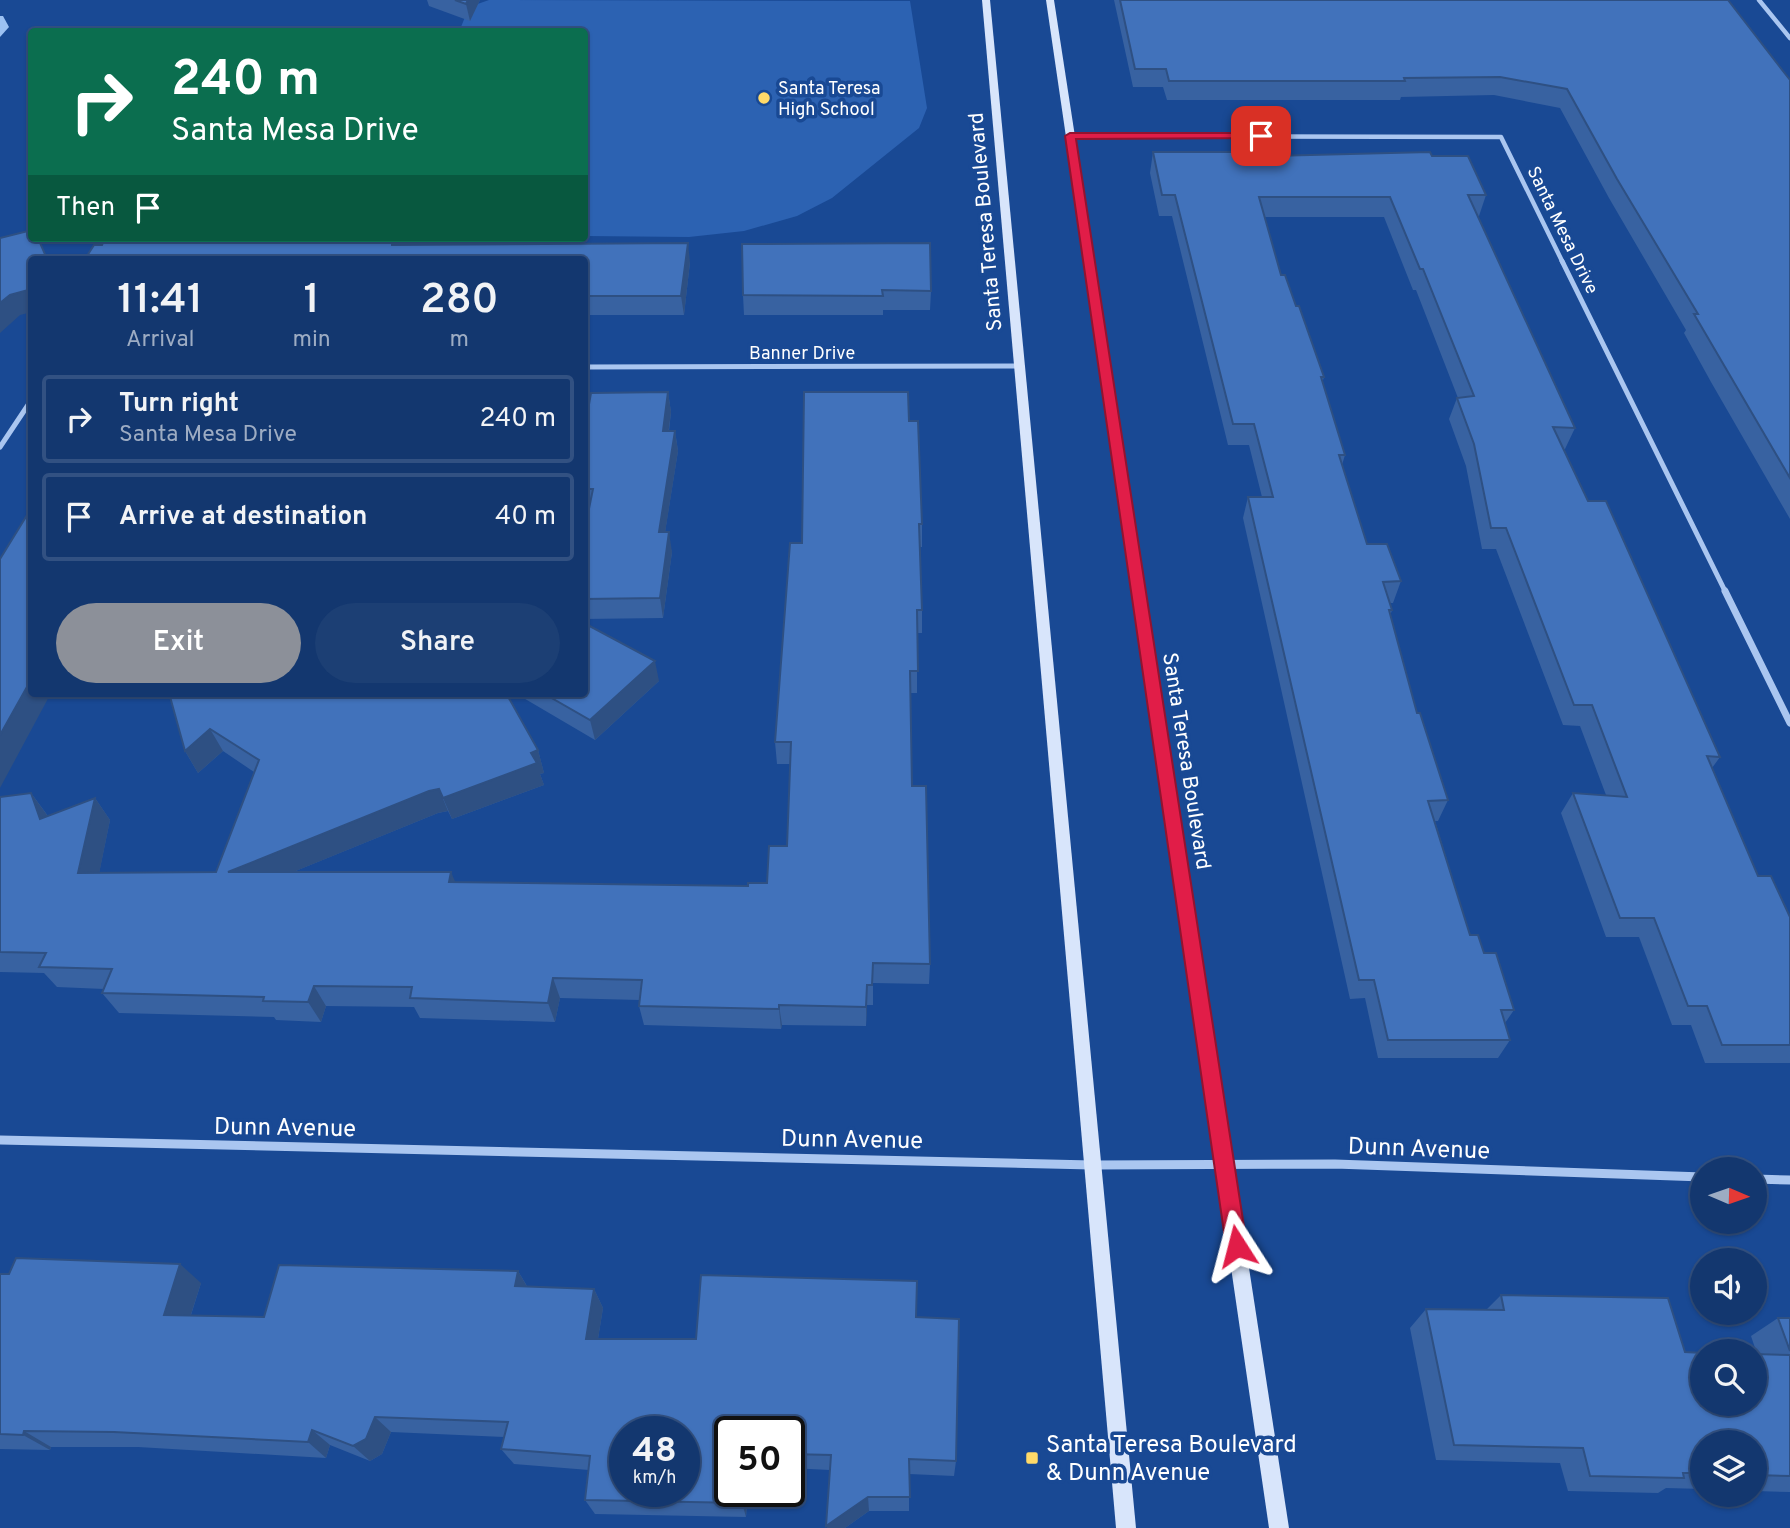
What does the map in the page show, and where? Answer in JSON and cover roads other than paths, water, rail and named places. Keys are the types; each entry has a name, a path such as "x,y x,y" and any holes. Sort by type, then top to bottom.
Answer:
{"main road":[{"name":"Santa Teresa Boulevard","path":"986,0 1126,1528"},
{"name":"Santa Teresa Boulevard","path":"1050,0 1279,1528"}],"street":[{"path":"1759,0 1790,38"},
{"name":"Santa Mesa Drive","path":"1070,136 1501,137 1790,723"},
{"name":"Banner Drive","path":"588,367 1020,366"},
{"path":"0,447 28,405"},
{"name":"Dunn Avenue","path":"0,1140 1092,1165 1224,1167 1335,1164 1690,1177"},
{"path":"1768,1179 1790,1180"}],"waterway":[{"path":"0,18 5,27 0,35"}],"place":[{"name":"Santa Teresa High School","path":"764,98"},
{"name":"Santa Teresa Boulevard & Dunn Avenue","path":"1032,1458"}]}
